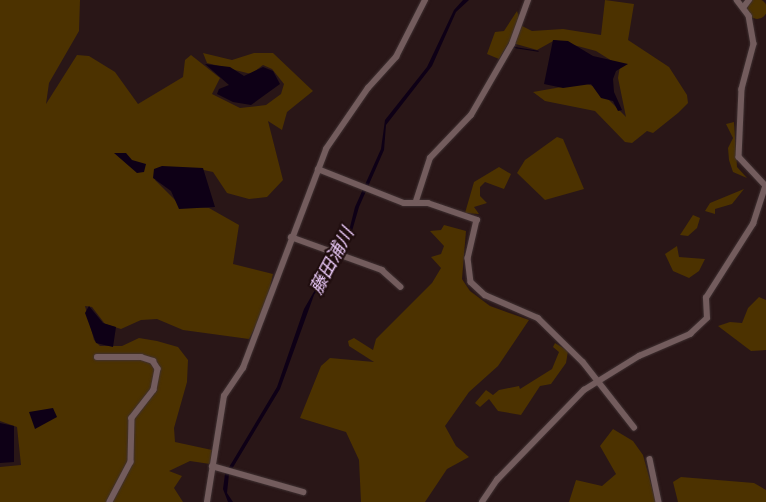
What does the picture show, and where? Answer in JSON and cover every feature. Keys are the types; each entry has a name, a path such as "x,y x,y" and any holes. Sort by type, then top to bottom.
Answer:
{"street":[{"path":"207,502 224,396 243,368 318,169 350,112 396,57 425,0"},
{"path":"416,200 430,158 471,115 512,44 528,0"},
{"path":"482,502 497,480 598,380 639,356 690,334 708,318 706,298 753,224 766,186 739,157 742,89 754,44 752,27 737,0"},
{"path":"743,8 749,0"},
{"path":"318,169 404,203 416,200 477,220 468,258 471,282 484,295 538,318 598,380 634,428"},
{"path":"291,237 382,270 400,287"},
{"path":"97,357 141,357 153,361 158,369 154,390 132,418 131,462 110,502"},
{"path":"650,459 659,502"},
{"path":"212,466 303,492"}],"shaded area":[{"path":"757,-1 764,2 767,9 764,16 757,19 750,16 747,9 750,2"},
{"path":"0,0 80,0 79,31 49,83 46,104 77,55 89,56 115,72 138,104 183,77 185,60 191,55 220,78 212,94 240,108 266,105 281,94 284,84 272,69 263,65 251,74 207,63 203,53 232,60 254,53 273,53 313,91 287,112 282,130 268,121 283,180 267,197 249,199 227,193 213,172 199,169 155,180 181,206 209,208 239,225 233,264 273,274 265,308 249,339 183,330 157,319 141,320 121,329 105,324 92,307 85,306 94,340 100,346 122,346 139,338 178,347 188,360 187,382 174,428 175,442 212,450 210,464 190,461 169,471 182,476 174,488 183,502 0,502 0,467 21,465 17,427 0,421"},
{"path":"605,0 634,4 628,40 669,67 687,95 688,103 678,113 653,133 647,131 632,143 625,142 595,111 545,101 533,92 584,83 596,87 626,117 618,78 620,66 596,51 555,40 537,50 509,42 499,59 487,54 495,32 504,31 517,11 522,26 532,31 563,29 601,35"},
{"path":"734,122 737,167 747,178 733,172 729,160 728,148 733,138 726,124"},
{"path":"557,137 563,139 584,189 545,200 517,173 525,160"},
{"path":"499,167 511,174 504,189 485,182 480,187 480,196 487,203 474,207 479,214 465,213 474,182"},
{"path":"744,189 732,204 715,209 715,214 705,211 710,203"},
{"path":"693,215 700,218 697,228 688,236 680,235"},
{"path":"444,225 466,231 462,279 470,291 490,306 529,320 498,366 469,392 445,426 456,446 469,457 447,469 425,502 361,502 359,460 346,432 300,418 321,366 330,358 374,362 349,346 348,341 354,338 373,350 376,339 432,283 441,268 431,257 441,254 444,246 430,231 441,230"},
{"path":"677,246 679,257 705,259 699,271 689,278 673,271 665,254"},
{"path":"759,297 766,300 766,350 751,351 718,326 730,322 742,323 748,308"},
{"path":"555,343 568,351 566,363 551,384 540,386 521,415 498,411 489,399 480,407 475,403 486,390 493,395 499,390 519,386 520,389 552,369 559,352 553,347"},
{"path":"613,429 633,441 643,455 656,502 569,502 576,480 602,486 616,474 600,446"},
{"path":"681,477 754,483 766,490 766,502 678,502 673,482"}],"water":[{"name":"藤田浦川","path":"463,0 469,0 456,12 432,66 386,125 384,150 359,207 350,238 314,295 280,389 229,474 227,493 233,502 228,502 223,489 225,474 277,387 304,309 349,231 355,207 381,149 385,120 427,67 454,10"},
{"path":"553,40 568,41 593,56 628,64 616,71 613,79 614,92 622,110 618,111 613,101 601,98 591,84 563,88 544,84"},
{"path":"205,64 230,67 244,76 263,67 273,71 280,84 251,105 233,102 217,94 219,89 229,85"},
{"path":"114,153 126,153 132,160 146,164 144,172 137,173"},
{"path":"162,166 203,168 215,207 179,209 171,191 153,178 154,169"},
{"path":"89,306 103,323 116,327 113,347 96,343 85,313"},
{"path":"53,408 57,417 35,429 29,412"},
{"path":"0,423 14,426 14,462 0,463"}],"waterway":[{"path":"514,47 538,51"}]}
